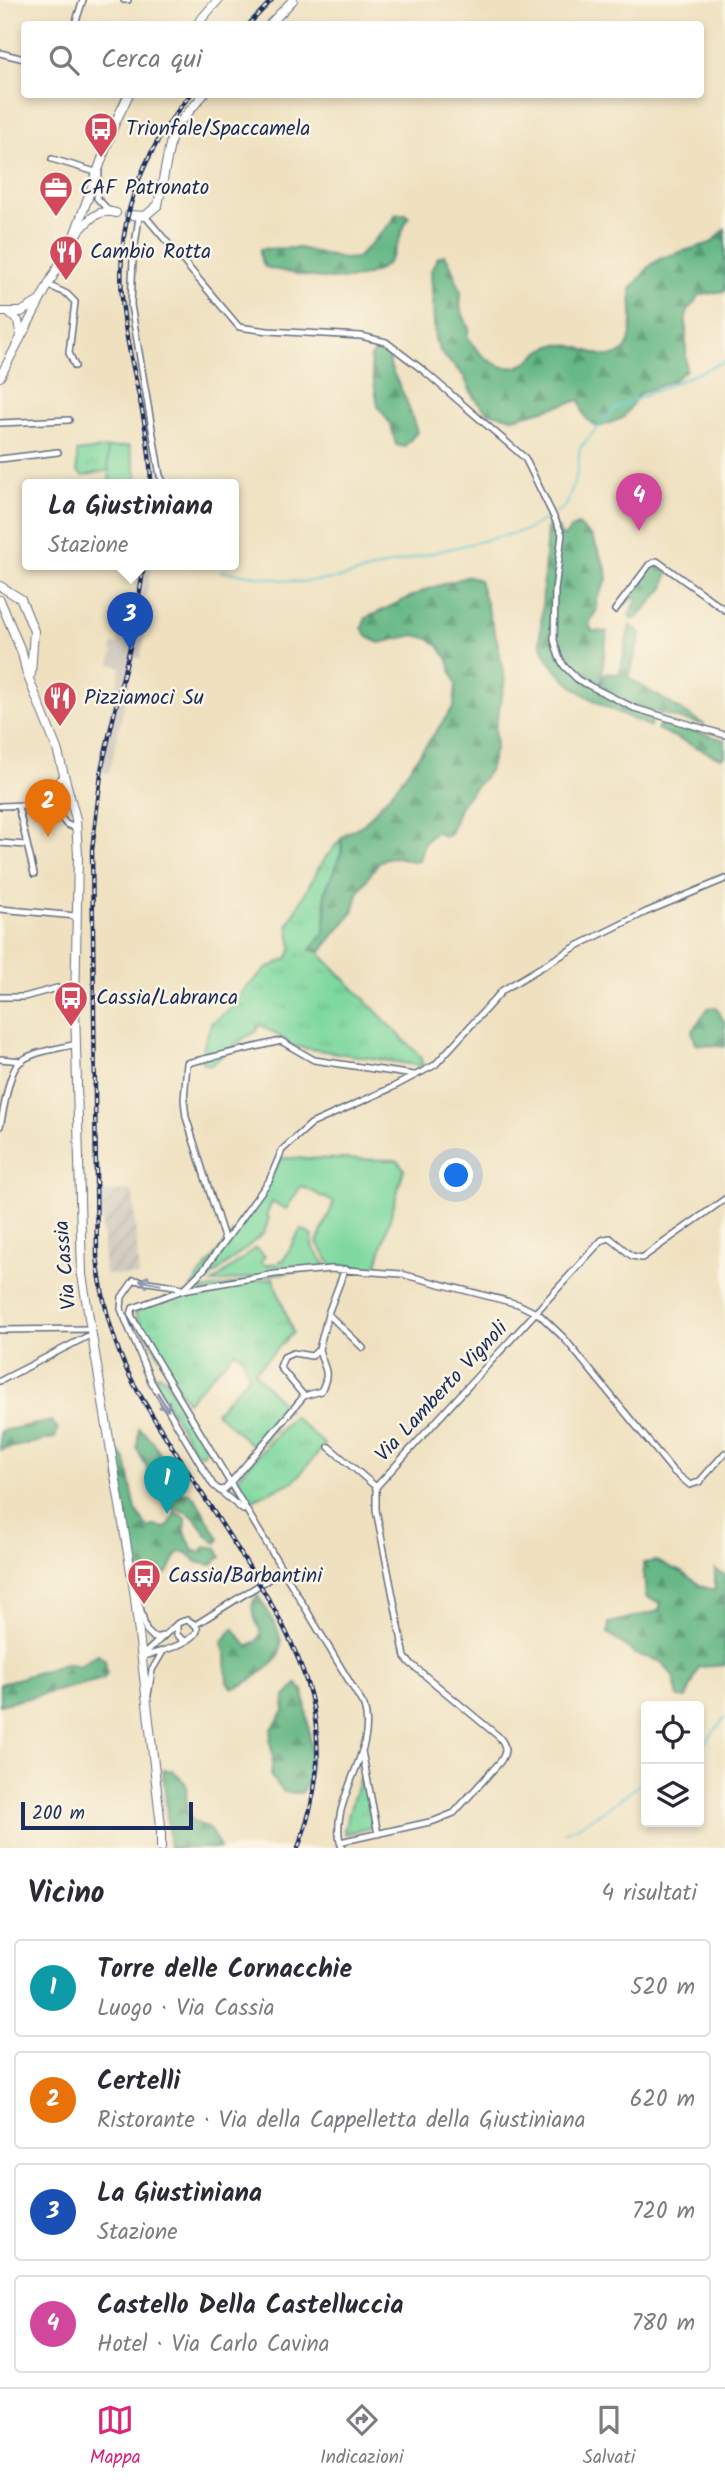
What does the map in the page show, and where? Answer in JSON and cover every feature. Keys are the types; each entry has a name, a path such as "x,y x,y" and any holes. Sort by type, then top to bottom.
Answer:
{"main road":[{"path":"200,21 218,0"},
{"path":"273,21 293,0"},
{"path":"0,377 74,236 127,98"},
{"path":"138,216 155,209 160,201 167,152 173,135 180,122 201,98"},
{"path":"74,236 96,214 113,212"},
{"path":"4,313 24,311 41,300"},
{"path":"4,313 18,322 20,339"},
{"name":"Via Cassia","path":"0,586 21,599 35,637 31,680"},
{"name":"Via Cassia","path":"12,594 3,598 1,603 18,642 75,808 79,1239 90,1332 134,1590 163,1848"},
{"path":"18,642 27,645 35,637"}],"street":[{"path":"76,21 83,0"},
{"path":"0,53 21,58"},
{"path":"52,159 99,173 97,197 102,206 113,212"},
{"path":"138,216 131,305 162,479"},
{"path":"138,216 239,327 360,336 386,342 425,371 506,440 525,458 562,534 555,590 554,640 564,666 578,680 634,708 725,735"},
{"path":"48,285 67,294 75,302 69,353 75,366"},
{"path":"0,423 69,420"},
{"path":"0,458 58,452"},
{"path":"615,610 649,565 655,561 661,562 725,610"},
{"path":"50,804 55,784 65,774"},
{"path":"0,806 50,804"},
{"path":"50,804 66,824 77,829"},
{"path":"18,806 34,874"},
{"path":"0,843 26,845"},
{"path":"183,1290 225,1241 269,1181 282,1150 316,1120 415,1076 441,1059 503,990 600,934 725,879"},
{"path":"0,909 76,916"},
{"path":"0,997 24,997 57,988 66,1004 75,1007"},
{"path":"225,1241 190,1131 184,1100 187,1063 281,1041 314,1060 415,1076"},
{"path":"0,1059 22,1061 76,1044"},
{"path":"0,1126 11,1077 15,1067 22,1061"},
{"name":"Via Lamberto Vignoli","path":"341,1845 434,1821 454,1813 500,1762 506,1749 499,1736 405,1657 376,1510 376,1488 604,1239 610,1238 632,1256 642,1258 725,1199"},
{"path":"219,1490 225,1489 304,1396 321,1391 327,1381 328,1370 319,1349 328,1314 345,1269"},
{"path":"134,1308 183,1290 275,1274 345,1269 411,1276 518,1304 536,1313 564,1338 681,1479 690,1485 699,1482 725,1453"},
{"path":"183,1290 137,1279 124,1294 121,1309 148,1374 213,1485 248,1515"},
{"path":"124,1294 134,1308 133,1320 364,1706 367,1721 362,1749 339,1819 341,1845"},
{"path":"328,1314 363,1348"},
{"path":"0,1330 90,1332"},
{"path":"0,1381 90,1332"},
{"path":"133,1340 143,1337"},
{"path":"304,1396 280,1367 284,1357 293,1353 312,1356 319,1349"},
{"path":"148,1374 161,1366"},
{"path":"329,1447 376,1488"},
{"path":"199,1462 212,1454"},
{"path":"195,1625 282,1572"},
{"path":"134,1590 141,1604 148,1633 156,1638 166,1635"},
{"path":"142,1656 178,1623 187,1620 195,1625"},
{"path":"178,1623 177,1635 181,1640 188,1641"},
{"path":"142,1656 188,1641 196,1634 195,1625"},
{"path":"147,1698 152,1670 164,1650"},
{"path":"362,1749 378,1834"}],"shaded area":[{"path":"138,570 151,570 140,634 145,635 140,658 135,657 109,774 97,771 121,667 110,664 111,651 113,643 118,644 121,629 129,631"},
{"path":"133,1191 139,1276 105,1274 100,1192"}],"green space":[{"path":"396,214 406,214 409,217 394,253 381,268 367,275 333,279 296,274 265,267 260,257 260,249 299,248 343,259 357,258 392,222"},
{"path":"725,229 725,291 700,295 688,310 686,370 674,380 639,394 623,418 599,427 585,417 580,400 514,418 487,412 472,395 464,376 441,353 435,339 431,271 437,258 444,255 461,292 460,307 469,329 467,336 477,350 491,362 515,367 524,364 546,348 561,345 611,356 621,353 627,346 632,324 631,289 649,267 661,258 711,243"},
{"path":"380,350 390,356 390,366 417,432 404,447 396,445 391,425 378,406 370,358"},
{"path":"129,446 138,479 110,479 107,448"},
{"path":"107,448 110,470 83,476 77,471 77,452"},
{"path":"551,521 562,537 578,525 592,537 606,568 607,580 596,601 597,609 589,624 592,631 607,632 600,690 607,698 652,717 650,727 585,695 558,672 548,658 540,641 547,527"},
{"path":"655,566 668,572 664,588 638,617 632,620 629,615 638,598 635,596 624,605 625,601"},
{"path":"469,576 479,580 497,640 505,681 495,728 496,746 489,771 460,805 450,834 444,837 436,831 424,843 419,860 415,862 398,857 386,858 378,863 359,891 353,912 321,951 310,950 324,933 325,892 342,851 341,839 364,824 397,786 454,706 456,684 440,647 430,639 415,635 379,643 368,637 362,628 366,618 425,590"},
{"path":"630,625 641,633 629,678 705,725 636,706 605,689 605,673 620,672"},
{"path":"669,724 725,740 725,756 720,758 657,729 659,725"},
{"path":"341,839 342,851 325,892 324,933 311,950 321,951 321,955 420,1056 423,1066 292,1046 261,1025 257,1031 211,1065 203,1063 200,1058 211,1023 228,1011 244,990 266,969 288,958 292,947 288,925 322,862"},
{"path":"716,1007 725,1023 725,1047 696,1044 692,1031 708,1008"},
{"path":"281,1158 397,1160 404,1169 376,1268 332,1266 317,1243 334,1202 301,1186 286,1209 272,1202 266,1216 269,1218 264,1233 204,1283 191,1287 253,1207"},
{"path":"301,1229 313,1236 312,1246 327,1267 212,1283 256,1248 265,1256 261,1262 268,1266 272,1263 277,1265 280,1260 283,1261"},
{"path":"273,1278 293,1333 254,1372 288,1410 276,1417 275,1428 256,1449 216,1412 249,1376 242,1356 235,1351 187,1402 135,1314 143,1307 177,1296"},
{"path":"159,1374 205,1445 202,1454 195,1452 153,1380"},
{"path":"293,1416 325,1445 294,1481 248,1502 234,1482"},
{"path":"51,1421 58,1429 55,1438 0,1450 0,1431"},
{"path":"139,1428 153,1441 180,1492 189,1493 195,1498 219,1539 217,1543 205,1533 194,1517 168,1508 137,1449"},
{"path":"120,1452 126,1461 136,1510 148,1528 155,1525 164,1528 169,1526 175,1512 186,1518 185,1531 193,1551 201,1552 206,1546 217,1548 221,1557 211,1565 197,1562 188,1553 180,1552 166,1575 159,1568 146,1571 147,1585 142,1586 124,1521 115,1455"},
{"path":"656,1561 681,1572 703,1587 715,1590 715,1569 725,1575 725,1665 699,1667 686,1698 678,1697 673,1676 662,1662 636,1654 608,1633 609,1623 659,1611 661,1603 646,1597 643,1563"},
{"path":"258,1595 280,1635 279,1654 262,1672 245,1684 233,1688 227,1682 226,1656 222,1643 233,1628 248,1647 256,1642 261,1633 252,1608"},
{"path":"98,1654 105,1660 107,1673 103,1679 0,1705 0,1684 68,1663 78,1666"},
{"path":"297,1684 303,1690 311,1757 306,1783 301,1793 284,1792 271,1777 272,1729 284,1711 285,1697"},
{"path":"163,1770 172,1770 186,1784 187,1811 192,1821 209,1828 220,1848 170,1848"},
{"path":"362,1778 373,1827 345,1834 359,1779"}],"waterway":[{"path":"555,513 566,506 577,474 580,448 614,409 725,361"},
{"path":"221,571 297,582 336,579 527,530 551,515"},
{"path":"704,1743 725,1717"},
{"path":"565,1832 597,1815 641,1784"}],"railway":[{"path":"252,21 272,0"},
{"path":"151,479 145,428 122,303 124,238 139,178 170,122 188,98"},
{"path":"143,570 134,630 102,766 92,850 97,1256 110,1324 129,1374 263,1590 299,1660 310,1694 316,1729 317,1766 311,1805 298,1848"}],"place":[{"name":"Trionfale/Spaccamela","path":"101,159"},
{"name":"CAF Patronato","path":"56,218"},
{"name":"Cambio Rotta","path":"66,282"},
{"name":"Castello Della Castelluccia","path":"639,531"},
{"name":"La Giustiniana","path":"130,650"},
{"name":"Pizziamoci Su","path":"60,728"},
{"name":"Certelli","path":"48,837"},
{"name":"Cassia/Labranca","path":"71,1028"},
{"name":"Torre delle Cornacchie","path":"167,1514"},
{"name":"Cassia/Barbantini","path":"144,1606"}]}
